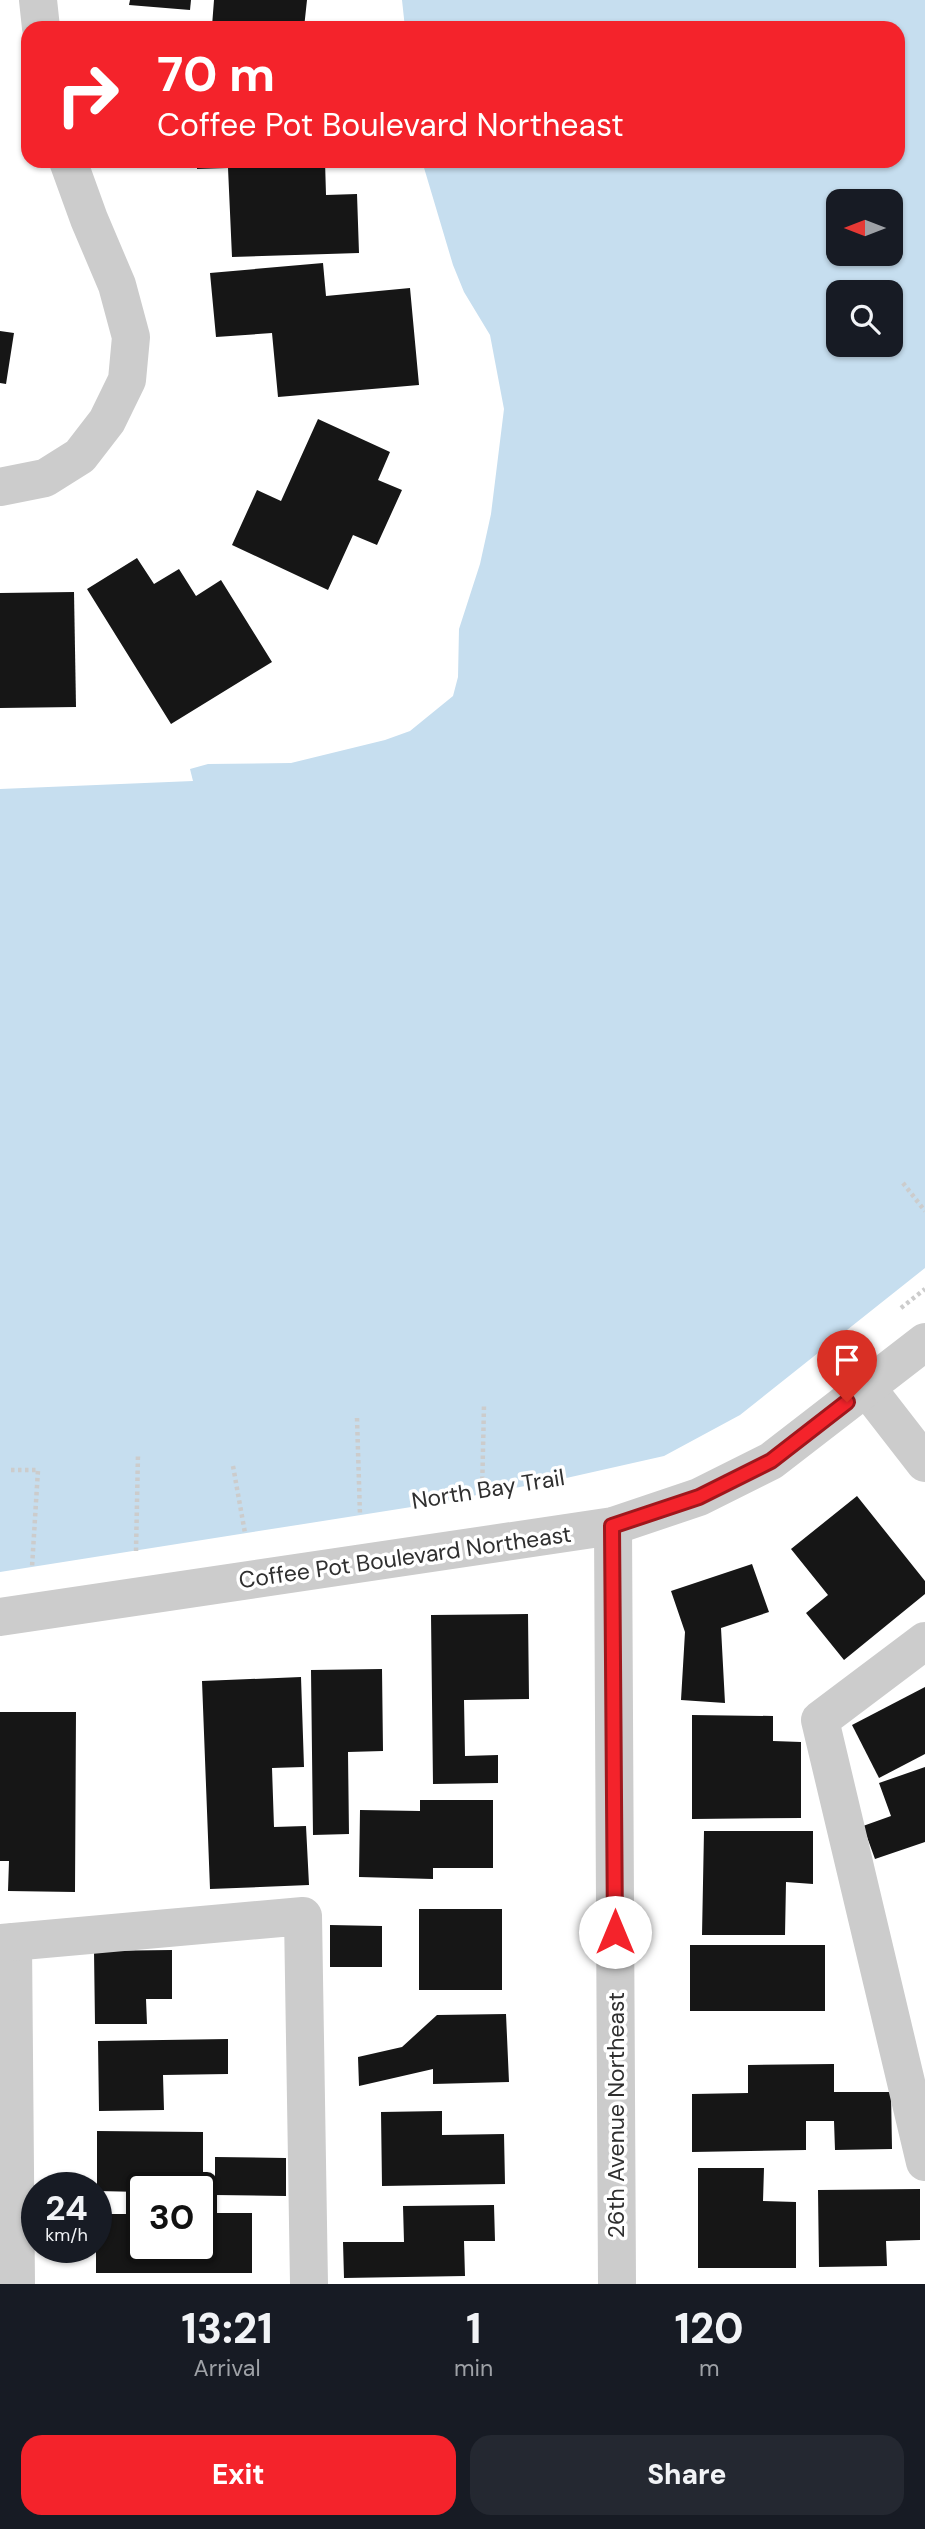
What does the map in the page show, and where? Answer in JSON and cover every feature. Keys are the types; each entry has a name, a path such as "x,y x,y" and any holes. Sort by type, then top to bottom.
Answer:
{"street":[{"path":"38,0 40,21"},
{"path":"0,487 45,478 80,456 107,421 127,380 131,337 117,285 71,168"},
{"name":"Coffee Pot Boulevard Northeast","path":"0,1617 612,1526 699,1497 771,1461 925,1342"},
{"path":"866,1387 925,1463"},
{"name":"26th Avenue Northeast","path":"612,1526 617,2284"},
{"path":"925,1641 820,1720 925,2162"},
{"path":"16,2284 6,1943 303,1916 309,2284"}],"path":[{"path":"903,1183 925,1211"},
{"path":"894,1314 925,1289"},
{"path":"482,1494 484,1405"},
{"path":"357,1418 360,1515"},
{"path":"136,1551 138,1454"},
{"path":"233,1466 245,1534"},
{"path":"11,1470 38,1471 32,1567"}],"water":[{"path":"402,0 925,0 925,1268 740,1415 664,1456 562,1479 424,1505 0,1572 0,789 193,781 190,769 208,764 291,763 385,740 410,731 453,696 458,677 459,629 480,564 491,514 504,409 490,335 464,292 453,265 424,168 905,168 905,21 404,21"}],"building":[{"path":"130,0 191,0 190,10 129,5"},
{"path":"214,0 307,0 305,21 212,21"},
{"path":"228,168 325,168 326,195 357,194 359,253 232,257"},
{"path":"323,263 326,296 410,288 419,385 278,397 272,333 216,337 210,273"},
{"path":"0,331 14,333 6,384 0,383"},
{"path":"318,419 390,452 378,480 402,490 377,545 353,535 328,590 232,545 257,490 281,501"},
{"path":"137,558 154,584 179,569 196,596 221,580 272,662 171,724 87,589"},
{"path":"74,592 76,707 0,708 0,593"},
{"path":"857,1496 925,1581 925,1594 844,1660 806,1613 828,1595 791,1549"},
{"path":"752,1564 769,1612 721,1628 725,1703 681,1700 685,1632 671,1591"},
{"path":"528,1614 529,1699 464,1700 465,1756 498,1755 498,1783 433,1784 431,1615"},
{"path":"382,1669 383,1751 348,1752 349,1834 313,1835 311,1670"},
{"path":"301,1677 304,1767 272,1768 274,1827 306,1826 309,1885 210,1889 202,1681"},
{"path":"925,1687 925,1754 879,1778 852,1725"},
{"path":"0,1712 76,1712 75,1892 8,1891 9,1861 0,1861"},
{"path":"692,1715 773,1716 773,1741 801,1742 801,1818 692,1819"},
{"path":"925,1767 925,1842 875,1859 863,1826 891,1816 879,1783"},
{"path":"420,1800 493,1800 493,1868 433,1868 433,1879 359,1877 360,1810 420,1811"},
{"path":"704,1831 813,1831 813,1884 786,1882 785,1935 702,1935"},
{"path":"419,1909 502,1909 502,1990 419,1990"},
{"path":"330,1925 382,1926 382,1967 330,1967"},
{"path":"690,1945 825,1945 825,2011 690,2011"},
{"path":"172,1950 172,1999 146,1999 147,2024 95,2024 94,1951"},
{"path":"506,2014 509,2082 433,2084 433,2069 359,2086 358,2057 402,2047 437,2015"},
{"path":"228,2039 228,2074 163,2075 164,2110 99,2111 98,2041"},
{"path":"834,2064 834,2092 891,2092 892,2149 835,2150 834,2121 806,2121 806,2150 692,2152 692,2094 748,2093 748,2065"},
{"path":"442,2111 442,2135 504,2134 505,2184 382,2186 381,2112"},
{"path":"97,2131 203,2132 203,2172 126,2172 126,2192 112,2191 112,2172 97,2172"},
{"path":"215,2157 286,2158 286,2196 217,2195"},
{"path":"698,2168 764,2168 763,2201 796,2202 796,2268 698,2268"},
{"path":"920,2189 920,2240 886,2241 887,2266 819,2267 818,2190"},
{"path":"494,2205 495,2241 464,2241 465,2276 344,2278 343,2242 404,2242 403,2206"},
{"path":"217,2213 252,2213 252,2273 96,2273 96,2263 112,2263 112,2214 126,2214 126,2263 217,2263"}],"route":[{"path":"615,1932 612,1526 699,1497 771,1461 847,1402"}]}
